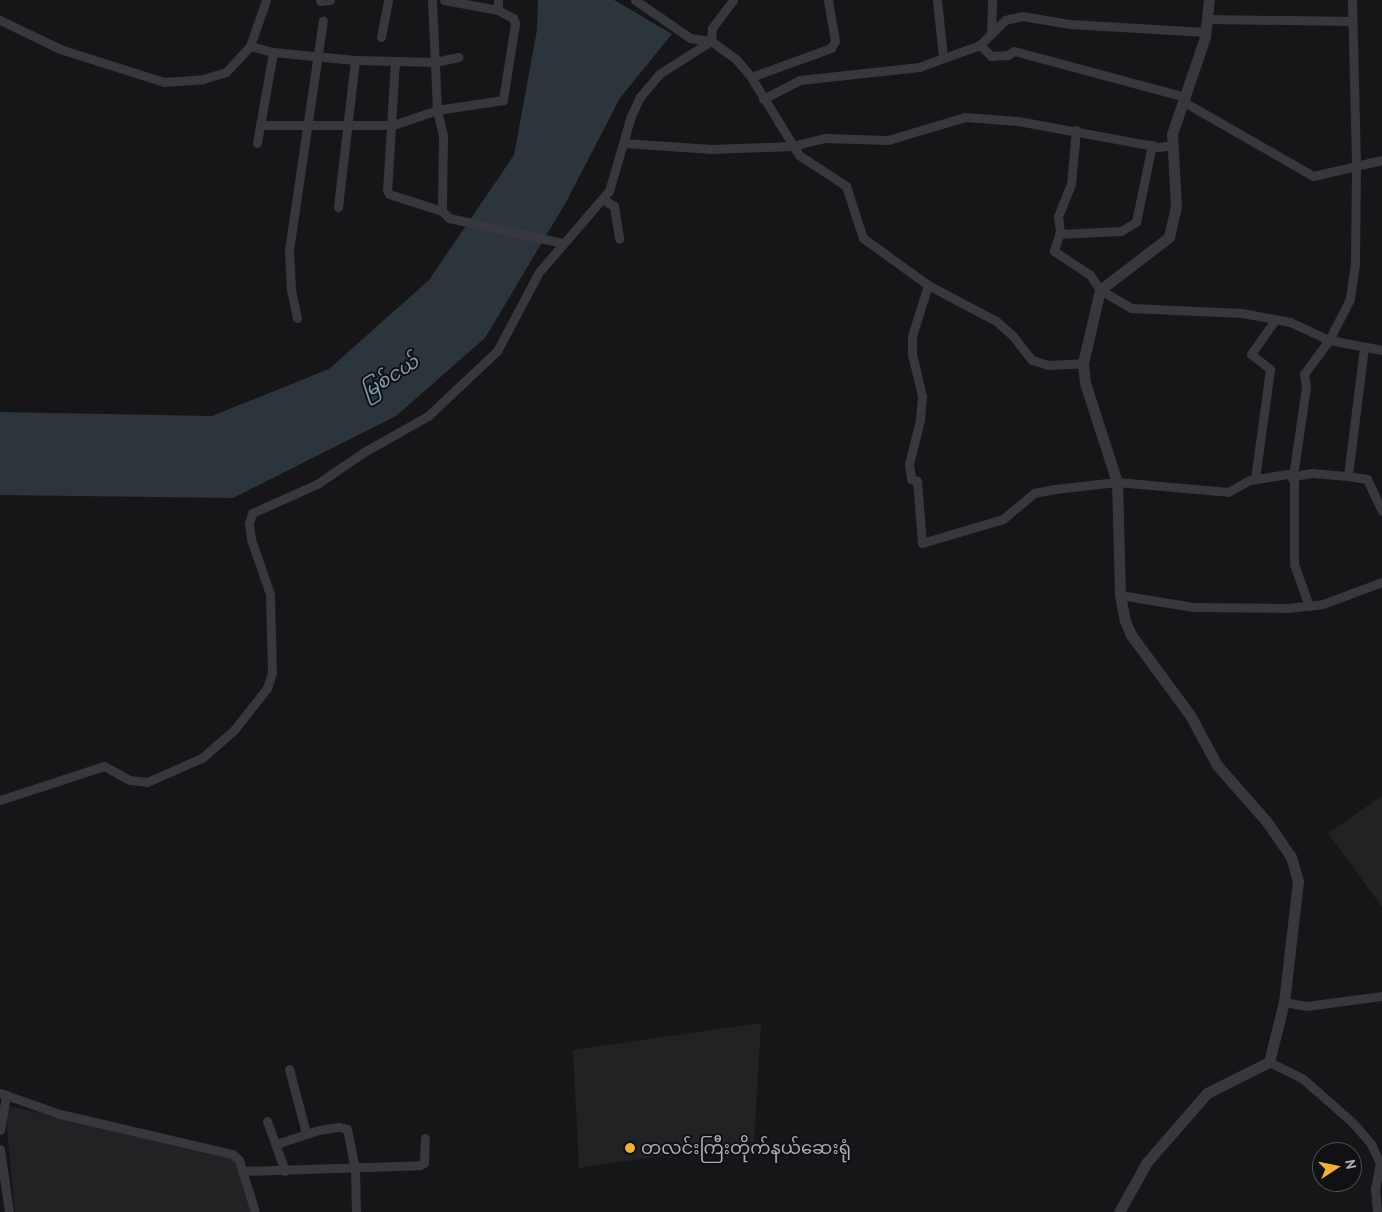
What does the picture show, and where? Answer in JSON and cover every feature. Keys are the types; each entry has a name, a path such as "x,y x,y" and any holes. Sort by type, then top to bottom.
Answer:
{"street":[{"path":"0,20 60,49 164,82 203,79 226,72 250,46 266,0"},
{"path":"320,0 330,0"},
{"path":"381,37 388,0"},
{"path":"432,0 437,110 443,135 442,211"},
{"path":"260,125 349,127 393,125 437,110 505,98 515,23 513,18 498,10 449,0"},
{"path":"498,0 498,10"},
{"path":"635,0 690,38 711,41 724,48 751,76 763,99 799,155 846,186 863,238 928,285 996,321 1013,336 1032,360 1048,365 1083,363"},
{"path":"711,41 712,28 733,0"},
{"path":"751,76 831,48 835,41 828,0"},
{"path":"937,0 943,57"},
{"path":"991,34 992,0"},
{"path":"1119,1212 1147,1162 1207,1093 1269,1062 1284,1002 1298,881 1291,857 1267,822 1216,765 1190,715 1131,635 1121,610 1117,482 1085,383 1083,363 1100,290 1169,237 1176,207 1172,145 1173,128 1185,99 1206,32 1210,0"},
{"path":"1309,606 1294,564 1292,476 1306,387 1304,374 1329,340 1350,300 1355,263 1356,166 1352,0"},
{"path":"763,99 800,80 920,67 980,44 1005,20 1032,16 1070,24 1206,32"},
{"path":"1208,19 1352,20"},
{"path":"297,318 288,258 297,209 305,125 323,20"},
{"path":"0,800 104,766 129,780 147,782 202,758 234,730 267,688 272,673 270,594 250,530 252,512 316,484 364,452 428,416 448,400 497,351 539,272 602,199 615,178 631,116 648,87 659,74 711,41"},
{"path":"980,44 992,56 1008,55 1014,51 1185,99 1313,176 1382,160"},
{"path":"250,46 273,52 355,60 435,62 458,57"},
{"path":"257,143 273,52"},
{"path":"338,206 349,127 355,60"},
{"path":"395,62 393,125 386,179 389,194 442,211 449,218 563,243"},
{"path":"624,142 711,149 792,146 825,138 888,140 965,118 1018,121 1152,145 1172,145"},
{"path":"1076,130 1071,184 1057,220 1059,234 1054,251 1090,275 1100,290 1139,310 1230,311 1290,322 1329,340 1382,350"},
{"path":"1059,234 1121,231 1136,222 1152,145"},
{"path":"602,199 614,206 619,239"},
{"path":"928,285 912,336 912,354 922,396 920,420 909,464 911,479 917,481 922,543 1003,519 1034,493 1117,482 1228,492 1254,479 1312,473 1348,476 1367,479 1382,511"},
{"path":"1254,479 1270,369 1251,354 1275,320"},
{"path":"1348,476 1364,348"},
{"path":"1120,595 1193,607 1309,606 1323,604 1382,582"},
{"path":"1284,1002 1306,1006 1382,996"},
{"path":"1269,1062 1302,1078 1353,1124 1371,1144 1380,1163 1375,1188 1377,1212"},
{"path":"289,1070 306,1133"},
{"path":"0,1130 3,1094 60,1114 232,1154 239,1160 255,1212"},
{"path":"267,1121 285,1170"},
{"path":"276,1144 306,1133 339,1127 347,1130 355,1169 356,1212"},
{"path":"242,1171 355,1169 423,1164 425,1138"},
{"path":"0,1149 9,1212"}],"shaded area":[{"path":"1382,796 1382,907 1328,833"},
{"path":"761,1023 754,1142 579,1168 573,1050"},
{"path":"5,1105 234,1158 251,1212 15,1212"}],"water":[{"name":"မြစ်ငယ်","path":"538,0 614,0 672,34 620,98 565,204 485,338 396,416 233,498 0,495 0,412 212,416 329,369 429,280 514,155 537,30"}],"place":[{"name":"တလင်းကြီးတိုက်နယ်ဆေးရုံ","path":"630,1148"}]}
